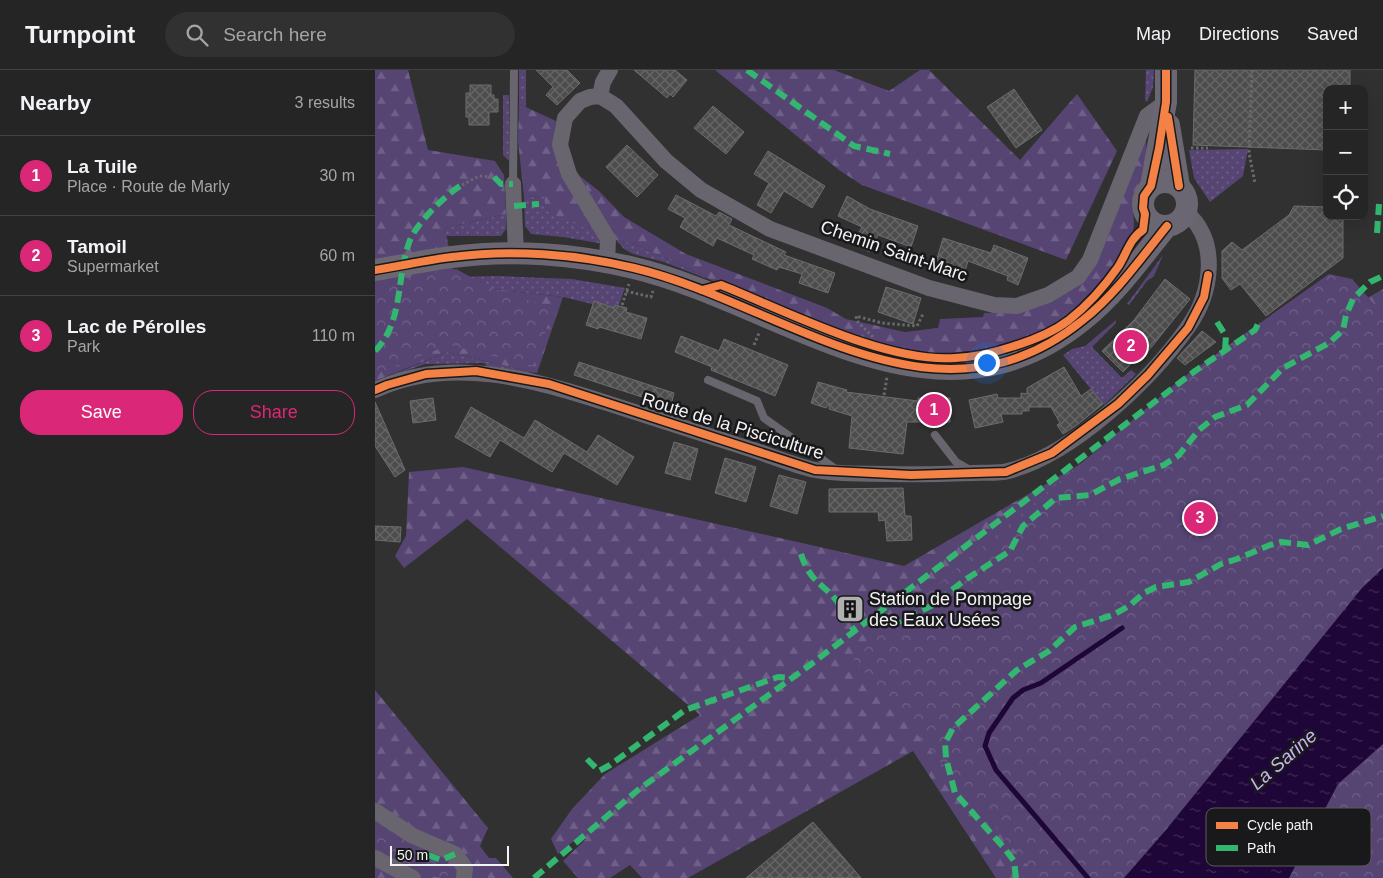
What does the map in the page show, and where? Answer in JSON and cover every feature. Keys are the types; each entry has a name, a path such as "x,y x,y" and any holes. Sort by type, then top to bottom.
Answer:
{"main road":[{"path":"1115,288 1135,251 1145,214 1143,202 1151,186 1166,102 1167,70"},
{"path":"1145,214 1154,223 1167,226 1179,222 1187,212 1187,200 1179,186 1166,102"},
{"path":"1151,186 1168,181 1179,186"},
{"path":"375,270 453,257 516,254 548,255 607,262 635,268 702,290 858,354 893,364 930,369 982,367 1027,354 1072,329 1085,319 1115,288 1167,226"}],"street":[{"path":"607,262 608,239 569,174 560,145 561,131 571,109 590,97 600,96 603,82 610,70"},
{"name":"Chemin Saint-Marc","path":"600,96 616,106 683,176 701,190 770,229 929,288 994,304 1017,306 1048,295 1078,277 1090,260 1147,116 1166,102"},
{"path":"513,184 516,254"},
{"name":"Route de la Pisciculture","path":"375,390 426,374 476,371 549,384 815,470 911,475 1006,472 1052,453 1118,404 1168,352 1197,313 1204,297 1208,275 1205,240 1199,226 1187,212"},
{"path":"375,811 413,836 455,854 465,868 464,878"},
{"path":"375,858 413,878"}],"lane":[{"path":"513,184 514,70"},
{"name":"Route de la Pisciculture","path":"708,380 757,401 764,418 840,472"},
{"path":"935,435 956,462 975,472"}],"path":[{"path":"1252,70 1249,153 1255,183"},
{"path":"1194,148 1208,148"},
{"path":"462,185 479,176 494,177"},
{"path":"621,305 627,289 651,297 652,294"},
{"path":"871,333 857,321 856,316 883,324 917,326 923,314"},
{"path":"754,345 761,328"},
{"path":"884,395 887,376"}],"green space":[{"path":"375,70 408,70 428,150 495,161 504,175 506,214 445,228 456,285 563,297 537,373 447,352 375,381"},
{"path":"519,70 526,70 526,107 519,104"},
{"path":"715,70 834,70 889,91 920,70 929,70 1020,160 1077,94 1117,151 1066,260 862,185 839,170"},
{"path":"1146,70 1154,70 1153,87 1147,102 1145,100"},
{"path":"503,95 509,95 509,161 503,155"},
{"path":"519,104 556,121 554,136 558,163 569,186 591,222 589,230 546,211 544,196 524,197 518,141"},
{"path":"1146,132 1146,172 1133,201 1134,223 1131,238 1125,250 1103,279 1079,305 1053,325 1025,339 995,349 963,353 931,353 898,349 865,341 726,286 632,243 616,240 576,173 599,191 624,217 686,254 827,308 846,319 905,332 938,328 940,319 983,317 984,313 1019,312 1080,281"},
{"path":"1248,149 1243,176 1210,202 1194,178 1189,150"},
{"path":"544,196 589,230 591,222 604,244 531,234 525,226 524,197"},
{"path":"506,214 506,229 501,236 446,236 445,228"},
{"path":"616,240 632,243 726,286 664,262 633,254 624,249"},
{"path":"1163,255 1154,276 1147,281 1129,305 1127,304"},
{"path":"456,269 493,289 554,308 533,366 449,345 375,374 375,283"},
{"path":"1329,274 1352,279 1383,314 1383,878 1038,878 852,657 1181,379"},
{"path":"495,276 572,279 625,288 617,310 563,297 456,285 458,277"},
{"path":"1383,289 1383,568 1124,878 996,878 913,751 688,878 642,878 630,865 610,878 578,878 563,861 586,839 581,835 558,854 551,839 572,809 605,774 700,715 467,519 404,568 395,556 406,536 409,472 463,467 904,566"},
{"path":"1116,320 1116,323 1092,347 1122,378 1131,370 1136,374 1104,405 1063,355 1072,349 1085,346"},
{"path":"447,352 537,373 490,370 484,363 425,364 375,382"},
{"path":"375,690 488,828 480,846 489,858 496,858 513,878 375,878"},
{"path":"375,821 409,842 448,861 450,873 444,878 429,876 375,849"}],"water":[{"name":"La Sarine","path":"1383,568 1383,744 1338,784 1325,808 1206,808 1206,866 1295,866 1289,878 1124,878 1165,831 1362,588"}],"building":[{"path":"536,70 567,70 580,83 557,105 546,95 553,87"},
{"path":"634,70 675,70 687,80 673,97 670,94 667,98"},
{"path":"1195,70 1350,70 1350,85 1323,85 1323,150 1193,145"},
{"path":"470,85 491,85 491,95 494,95 494,99 498,99 498,112 489,112 489,125 469,125 469,117 466,117 466,93 470,93"},
{"path":"1014,89 1042,130 1016,148 987,107"},
{"path":"713,106 744,132 726,154 694,128"},
{"path":"627,145 658,175 637,197 606,167"},
{"path":"768,151 825,186 812,208 784,191 771,213 757,205 769,183 754,174"},
{"path":"676,195 716,216 719,212 732,219 729,225 786,252 784,255 835,273 828,293 799,283 802,274 779,267 777,270 752,259 754,255 717,238 713,246 680,227 685,218 668,209"},
{"path":"847,196 870,209 918,226 911,247 878,235 870,252 853,244 862,227 838,216"},
{"path":"1294,206 1323,207 1323,220 1343,220 1343,258 1266,316 1240,284 1231,290 1222,278 1222,251 1232,242 1242,250 1289,215"},
{"path":"943,238 991,253 994,245 1028,258 1018,285 1007,280 1008,276 968,261 965,271 936,262"},
{"path":"1165,279 1190,299 1146,354 1144,351 1123,372 1102,351 1134,320"},
{"path":"886,287 921,298 913,324 878,312"},
{"path":"594,301 614,308 615,305 627,308 626,312 647,318 641,339 586,325"},
{"path":"1202,331 1216,342 1185,365 1177,358"},
{"path":"681,336 719,351 724,339 788,365 775,396 711,370 712,367 675,352"},
{"path":"579,362 674,393 670,409 644,402 645,398 574,375"},
{"path":"1064,367 1081,396 1091,389 1103,404 1077,425 1063,434 1057,425 1060,423 1051,407 1029,407 1029,411 1022,411 1022,414 1001,414 1003,422 975,428 969,400 997,394 998,398 1021,398 1021,393 1027,394 1027,388"},
{"path":"818,382 847,390 846,392 918,401 918,398 950,398 950,422 907,422 903,454 849,448 852,416 829,409 829,403 826,408 811,403"},
{"path":"433,398 436,420 413,423 410,401"},
{"path":"375,402 405,470 395,477 375,446"},
{"path":"471,407 524,438 535,420 587,452 598,435 634,457 617,485 564,453 552,472 500,440 490,457 455,437"},
{"path":"674,442 698,449 690,480 665,473"},
{"path":"725,458 756,467 746,502 715,493"},
{"path":"779,475 806,482 797,514 770,506"},
{"path":"903,488 905,516 911,516 912,540 887,541 885,520 879,521 878,512 829,512 829,489"},
{"path":"375,526 401,527 400,542 375,540"},
{"path":"813,822 861,878 746,878"}],"waterway":[{"path":"1088,878 996,770 985,746 989,733 1013,698 1023,690 1041,683 1122,628"}],"marked path":[{"path":"747,70 854,146 890,154"},
{"path":"494,177 501,184 513,184"},
{"path":"375,351 391,326 406,254 413,233 448,195 462,185"},
{"path":"514,206 539,204"},
{"path":"1377,233 1379,204"},
{"path":"873,617 882,623 898,622 931,606 965,580 1010,551 1023,526 1056,498 1090,495 1120,479 1164,465 1179,455 1199,430 1215,417 1247,405 1283,368 1329,343 1343,330 1346,315 1353,299 1370,282 1383,276"},
{"path":"534,878 638,790 810,665 1195,371 1255,330 1260,320"},
{"path":"1217,322 1226,336 1225,350"},
{"path":"1016,878 1014,861 955,793 946,758 945,743 953,728 1017,670 1049,651 1075,627 1113,615 1129,606 1144,593 1156,587 1189,582 1221,564 1270,545 1281,542 1308,545 1341,529 1383,516"},
{"path":"801,554 809,572 835,599 855,631"},
{"path":"587,759 599,771 685,710 778,677 792,678"},
{"path":"428,855 441,860 455,854"}],"cycle path":[{"path":"702,290 721,285 805,321 868,344 928,357 969,357 1019,345 1048,333 1062,325 1083,308 1107,282 1135,237 1143,230 1145,214 1143,208 1144,196 1151,186 1166,102 1166,70"},
{"path":"1168,117 1179,186"},
{"path":"375,270 442,258 497,253 543,254 589,259 634,268 690,286 859,353 915,366 971,368 1027,354 1083,320 1117,287 1167,226"},
{"path":"375,390 426,374 476,371 549,384 815,470 911,475 1006,472 1052,453 1118,404 1148,375 1188,328 1204,297 1208,275"}],"place":[{"name":"Tamoil","path":"1131,346"},
{"name":"La Tuile","path":"934,410"},
{"name":"Lac de Pérolles","path":"1200,518"},
{"name":"Station de Pompage des Eaux Usées","path":"850,609"}]}
